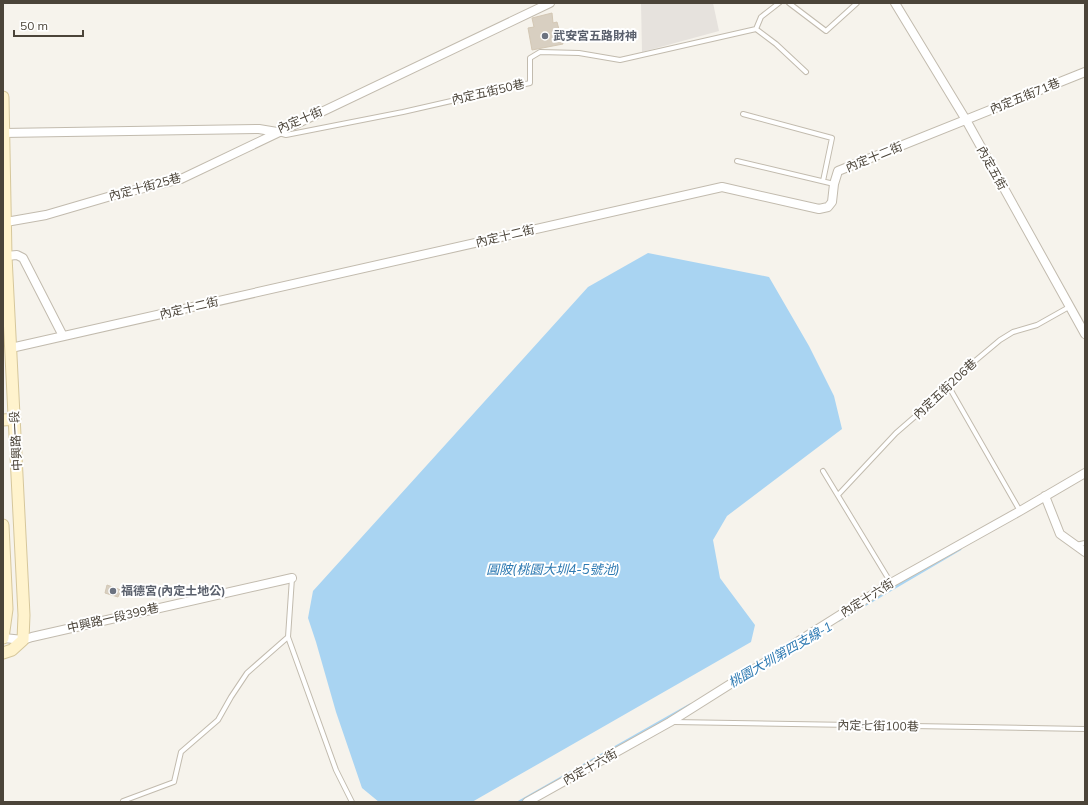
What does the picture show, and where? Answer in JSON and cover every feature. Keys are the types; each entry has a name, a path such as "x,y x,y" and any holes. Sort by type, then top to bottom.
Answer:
{"street":[{"name":"內定十街","path":"3,134 259,129 277,132 550,3"},
{"name":"內定五街","path":"895,3 966,120 1085,334"},
{"name":"內定五街71巷","path":"966,120 1085,72"},
{"name":"中興路一段","path":"3,97 7,349 15,419 24,607 24,640"},
{"name":"內定十二街","path":"7,349 722,187 819,209 828,207 832,202 834,184 838,171 966,120"},
{"name":"內定十街25巷","path":"6,222 46,215 111,196 181,179 277,132"},
{"path":"6,256 17,255 24,258 63,336"},
{"path":"3,420 15,419"},
{"name":"內定十六街","path":"527,802 670,722 891,582 1020,511 1085,473"},
{"path":"1045,496 1060,534 1085,552"},
{"path":"3,525 7,609 3,638"},
{"name":"中興路一段399巷","path":"3,638 24,640 292,578"},
{"path":"3,653 12,650 24,640"}],"lane":[{"path":"779,3 761,16 756,29 776,44 806,72"},
{"path":"789,3 826,31 855,3"},
{"name":"內定五街50巷","path":"277,132 286,135 294,134 403,112 530,83 530,58 540,52 579,53 620,60 756,29"},
{"path":"743,114 832,138 823,181"},
{"path":"736,161 834,184"},
{"name":"內定五街206巷","path":"838,495 896,433 949,387 969,366 1000,340 1013,332 1037,325 1069,307"},
{"path":"949,387 1020,511"},
{"path":"823,471 891,582"},
{"path":"1076,545 1085,543"},
{"path":"292,578 288,637 336,770 352,802"},
{"path":"124,802 123,801 174,782 181,752 218,720 247,673 288,637"},
{"name":"內定七街100巷","path":"670,722 1085,729"}],"shaded area":[{"path":"641,3 713,3 719,31 642,52"}],"water":[{"name":"圓陂(桃園大圳4-5號池)","path":"648,253 769,277 809,346 834,396 842,429 727,516 713,540 720,578 755,625 751,642 472,802 379,802 362,788 336,712 308,618 313,591 588,287"}],"building":[{"name":"武安宮五路財神","path":"552,13 553,23 557,22 563,44 532,50 528,28 534,27 532,18"},
{"name":"福德宮(內定土地公)","path":"107,585 121,590 118,597 105,593"}],"waterway":[{"name":"桃園大圳第四支線-1","path":"839,620 960,549"},
{"name":"桃園大圳第四支線-1","path":"519,802 690,705"}],"place":[{"name":"武安宮五路財神","path":"545,36"},
{"name":"福德宮(內定土地公)","path":"113,591"}]}
